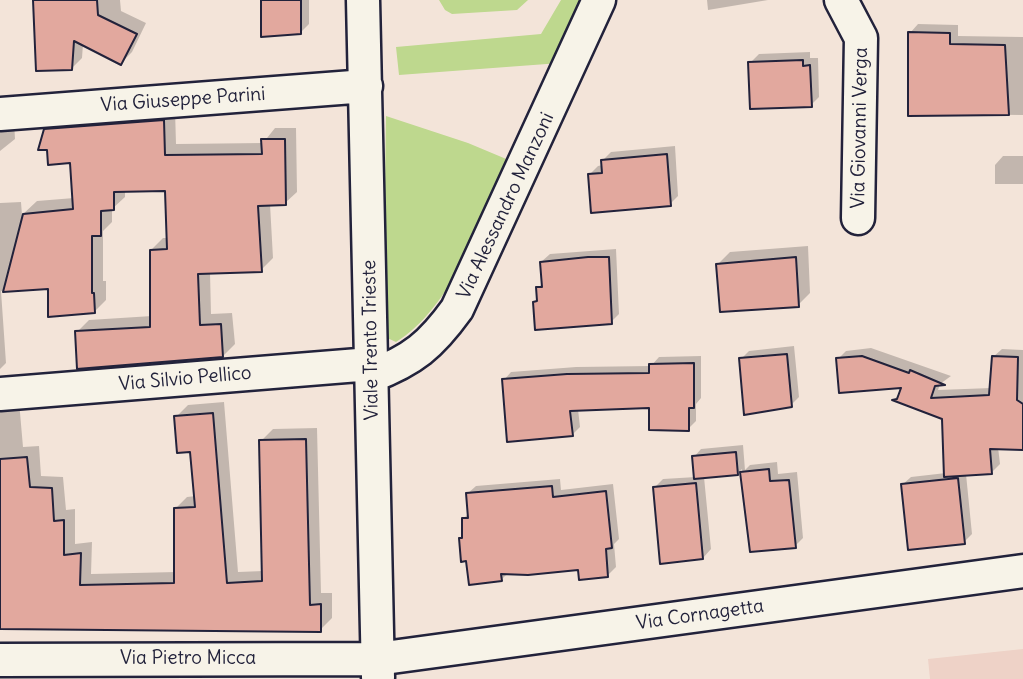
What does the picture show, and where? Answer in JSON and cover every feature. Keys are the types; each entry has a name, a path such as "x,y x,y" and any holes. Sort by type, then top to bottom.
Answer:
{"street":[{"name":"Viale Trento Trieste","path":"363,0 378,669"},
{"name":"Via Alessandro Manzoni","path":"371,370 406,363 435,339 457,309 599,0"},
{"name":"Via Giovanni Verga","path":"841,0 861,38 859,218"},
{"name":"Via Giuseppe Parini","path":"0,114 366,86"},
{"name":"Via Silvio Pellico","path":"0,394 371,370"},
{"name":"Via Cornagetta","path":"378,669 1023,571"},
{"name":"Via Pietro Micca","path":"0,660 378,669"}],"shaded area":[{"path":"1023,649 1023,679 930,679 928,659"}],"green space":[{"path":"439,0 528,0 517,10 452,14 445,10"},
{"path":"561,0 586,0 560,63 399,75 396,47 541,34"},
{"path":"386,116 468,143 511,161 477,235 449,285 416,327 396,342 383,336"}],"building":[{"path":"33,0 97,0 98,15 137,34 121,65 74,41 72,70 36,71"},
{"path":"261,0 301,0 301,34 261,37"},
{"path":"908,32 950,33 950,44 1005,45 1009,115 908,116"},
{"path":"803,60 803,66 810,65 812,107 750,109 748,62"},
{"path":"164,120 165,155 262,154 261,139 285,139 286,205 258,206 262,272 198,274 200,325 221,324 223,357 77,369 75,331 150,327 150,250 167,249 165,191 114,192 114,210 101,211 101,236 92,236 92,293 95,313 48,317 48,289 3,292 23,214 73,209 70,163 48,165 47,150 38,150 44,129"},
{"path":"667,154 671,206 591,213 588,174 602,173 601,160"},
{"path":"609,257 612,324 535,330 533,302 537,301 536,287 542,287 540,262"},
{"path":"796,257 799,307 720,312 716,264"},
{"path":"787,354 792,407 744,415 739,358"},
{"path":"862,356 909,373 910,370 945,385 935,386 931,398 989,395 992,356 1018,357 1017,400 1023,404 1023,450 990,449 992,474 944,477 942,419 892,400 897,399 901,388 839,393 836,358"},
{"path":"694,363 694,408 689,408 689,431 649,430 649,408 570,411 573,436 507,442 502,379 567,374 649,373 649,364"},
{"path":"213,413 227,583 262,581 259,440 306,439 310,605 321,604 321,632 0,629 0,459 27,457 30,487 52,488 54,521 64,520 64,555 81,553 80,585 174,583 174,508 195,507 190,452 177,453 174,416"},
{"path":"736,452 738,475 694,479 692,456"},
{"path":"769,469 770,481 789,480 796,548 750,552 740,472"},
{"path":"958,478 965,544 908,550 901,484"},
{"path":"696,483 703,559 660,564 653,487"},
{"path":"552,486 553,497 606,491 612,548 606,549 608,577 579,580 578,570 528,575 501,574 502,581 469,585 466,561 461,562 459,538 462,538 462,518 468,518 466,493"}]}
